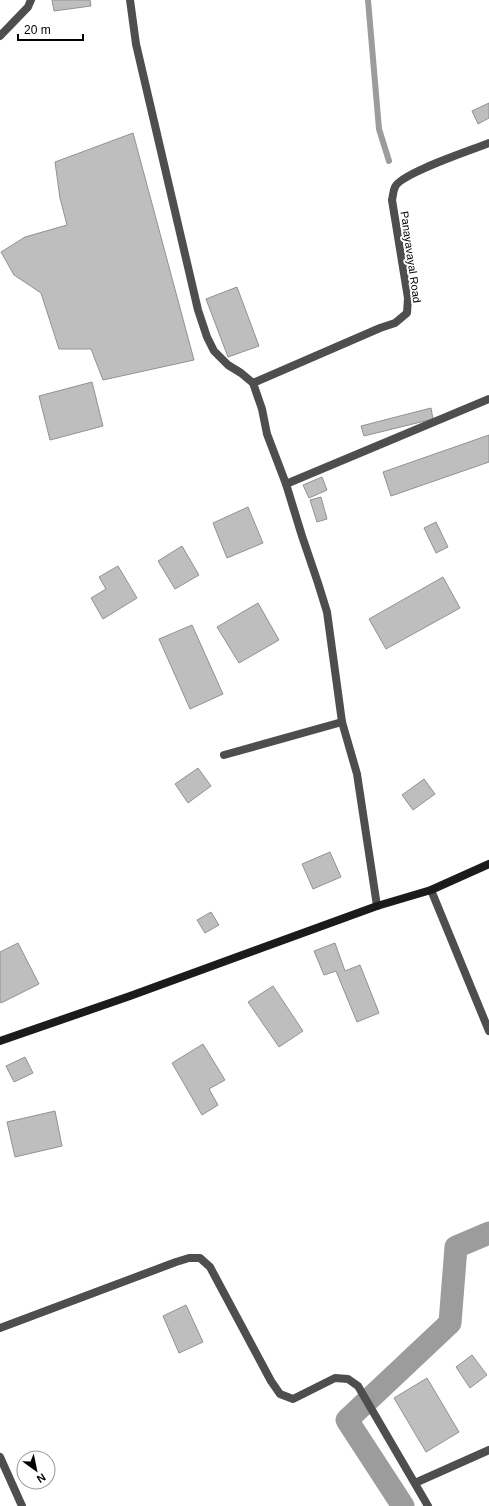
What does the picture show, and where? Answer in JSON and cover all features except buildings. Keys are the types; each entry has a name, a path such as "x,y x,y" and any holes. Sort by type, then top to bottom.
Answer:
{"street":[{"path":"0,36 28,8 31,0"},
{"path":"130,0 136,44 198,310 207,337 214,351 253,383 262,409 267,434 286,484 327,612 342,722 357,774 377,906"},
{"name":"Panayavayal Road","path":"253,383 380,328 395,323 407,313 408,298 392,200 395,186 404,178 416,172 489,143"},
{"path":"286,484 489,399"},
{"path":"224,755 342,722"},
{"path":"0,1040 377,906 431,890 489,864"},
{"path":"431,890 489,1031"},
{"path":"0,1328 176,1262 189,1258 200,1258 210,1268 280,1394 293,1398 335,1378 348,1379 358,1386 368,1400 428,1506"},
{"path":"415,1483 489,1450"},
{"path":"0,1457 22,1506"}],"waterway":[{"path":"368,0 379,129 389,161"},
{"path":"403,1506 347,1420 450,1323 456,1247 489,1233"}]}
